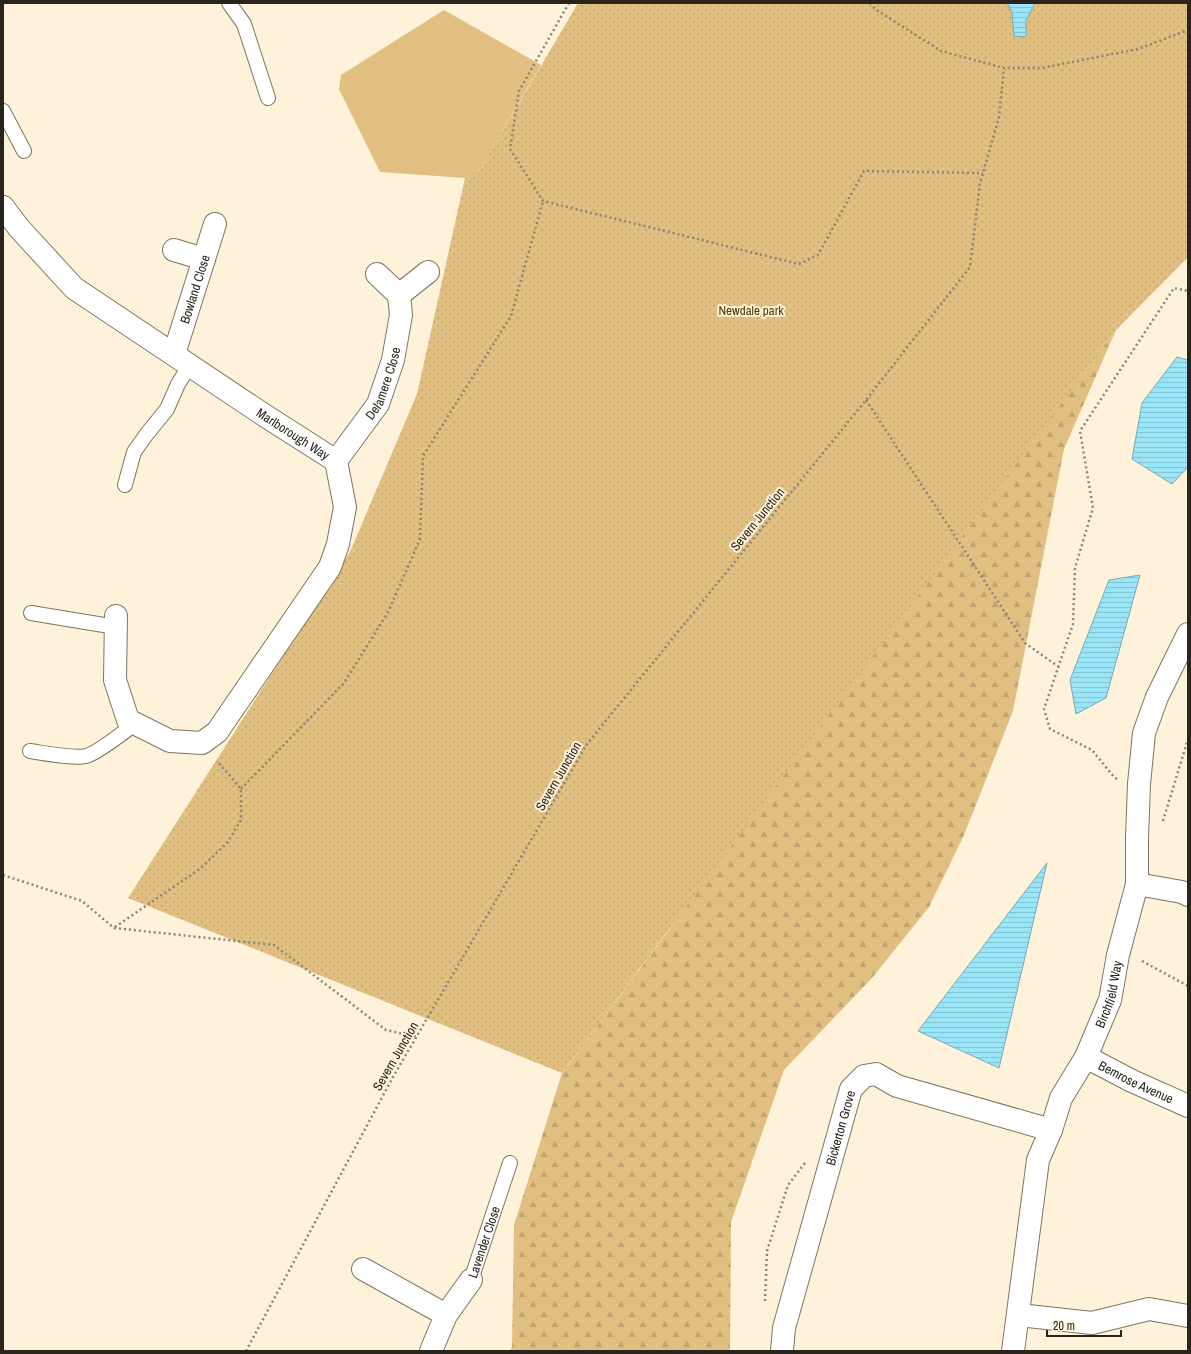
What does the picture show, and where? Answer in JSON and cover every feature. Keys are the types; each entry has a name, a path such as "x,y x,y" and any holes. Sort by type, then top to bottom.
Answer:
{"street":[{"name":"Marlborough Way","path":"3,207 19,228 74,288 264,415 336,461 345,507 338,544 330,567 217,732 202,743"},
{"name":"Bowland Close","path":"182,359 204,259 215,224"},
{"path":"174,250 204,259"},
{"path":"377,274 399,295 428,272"},
{"name":"Delamere Close","path":"336,461 378,404 393,360 399,330 401,315 399,295"},
{"path":"116,622 115,680 128,720 170,741 202,743"},
{"name":"Birchfield Way","path":"1013,1351 1038,1160 1051,1130 1061,1098 1086,1056 1110,1000 1118,955 1137,884 1139,784 1144,733 1157,697 1187,638"},
{"path":"1137,884 1182,892 1188,895"},
{"name":"Bemrose Avenue","path":"1086,1056 1132,1081 1188,1106"},
{"name":"Bickerton Grove","path":"782,1351 784,1328 840,1124 851,1089 864,1076 876,1074 897,1086 1051,1130"},
{"path":"363,1269 446,1315"},
{"name":"Lavender Close","path":"431,1351 446,1315 471,1280"},
{"path":"1018,1315 1092,1323 1149,1309 1188,1316"}],"lane":[{"path":"229,3 244,24 268,98"},
{"path":"3,111 24,150"},
{"path":"125,485 134,452 167,409 178,384 182,359"},
{"path":"31,613 116,622"},
{"path":"30,751 77,757 86,756 136,723"},
{"name":"Lavender Close","path":"471,1280 510,1164"}],"path":[{"path":"569,3 519,91 510,150 543,201 799,264 818,255 864,171 983,173 1000,117 1004,68"},
{"path":"870,3 875,9 941,51 1004,68 1042,68 1138,49 1188,30"},
{"name":"Severn Junction","path":"246,1351 386,1091 587,744 866,400 970,267 980,183 983,173"},
{"path":"241,789 344,683 388,612 420,539 423,456 511,316 543,201"},
{"path":"1139,784 1125,783 1114,777 1092,750 1050,729 1044,709 1073,624 1075,568 1093,508 1080,431 1174,288 1188,291"},
{"path":"866,400 1025,643 1059,667"},
{"path":"1161,827 1188,739"},
{"path":"114,928 201,868 227,843 240,820 241,789 202,743"},
{"path":"3,875 82,902 114,928 274,945 386,1030 417,1036"},
{"path":"1118,955 1138,959 1188,986"},
{"path":"765,1305 767,1251 788,1185 806,1161"}],"green space":[{"name":"Newdale park","path":"578,3 1188,3 1188,257 1116,330 562,1073 128,898 350,552 417,394 465,178 476,176"},
{"path":"444,10 541,65 476,176 465,178 380,172 339,89 341,75"},
{"path":"1116,330 1064,449 1013,711 964,835 929,907 872,978 784,1070 731,1222 730,1351 510,1351 512,1347 514,1225 562,1073 672,926 729,836"}],"water":[{"path":"1007,3 1035,3 1026,21 1026,37 1014,36 1012,12"},
{"path":"1177,357 1188,360 1188,467 1172,484 1132,459 1142,403"},
{"path":"1140,575 1106,698 1076,714 1070,680 1109,580"},
{"path":"1047,863 999,1068 918,1031"}]}
